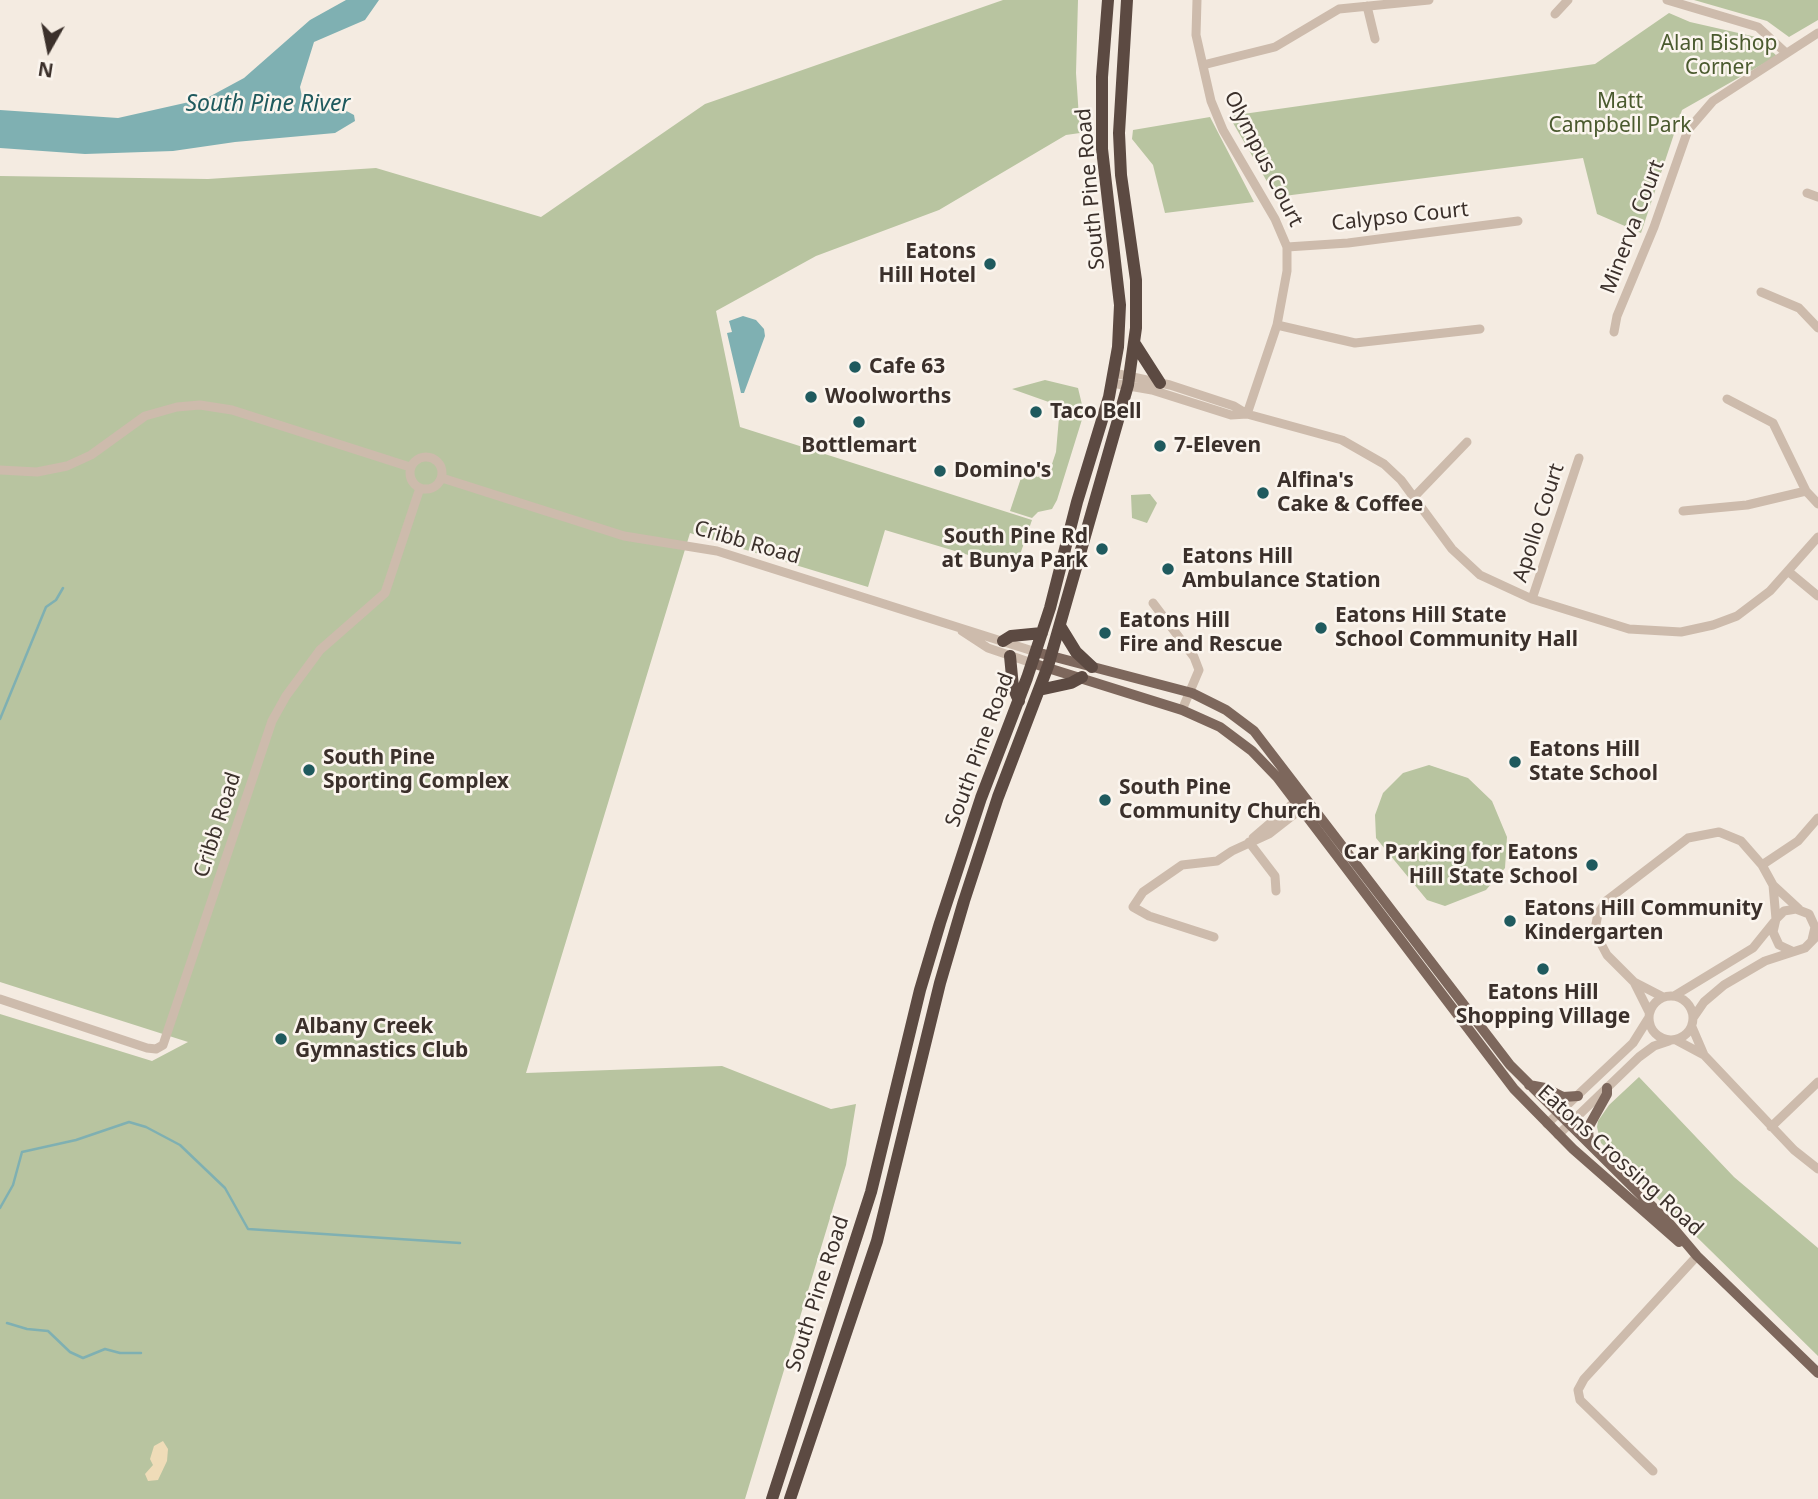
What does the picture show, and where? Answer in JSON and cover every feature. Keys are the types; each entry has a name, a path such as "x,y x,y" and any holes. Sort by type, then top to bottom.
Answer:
{"highway":[{"name":"South Pine Road","path":"772,1499 871,1192 920,990 940,923 981,798 1042,633 1113,378 1119,323 1119,287 1101,128 1108,0"},
{"name":"South Pine Road","path":"790,1499 877,1241 964,901 998,797 1049,662 1129,381 1135,344 1136,280 1119,144 1127,0"},
{"path":"1135,344 1160,383"},
{"path":"1039,690 1055,684 1071,683 1087,672 1060,626"},
{"path":"1003,642 1011,636 1042,633"},
{"path":"1010,656 1013,687 1019,701"}],"main road":[{"name":"Cribb Road","path":"1034,658 1049,662"},
{"name":"Eatons Crossing Road","path":"1049,662 1192,693 1226,710 1261,738 1486,1036 1529,1085 1669,1223 1697,1256"},
{"name":"Eatons Crossing Road","path":"1087,672 1206,719 1245,745 1263,761 1495,1067 1558,1135 1697,1256 1818,1373"},
{"path":"1529,1085 1545,1088 1563,1097 1578,1096"},
{"path":"1589,1143 1588,1128 1607,1094 1607,1088"}],"street":[{"name":"Olympus Court","path":"1197,0 1196,34 1211,102 1223,130 1275,219 1287,247 1287,271 1277,325 1247,414"},
{"path":"1203,65 1275,47 1339,9 1429,0"},
{"path":"1555,13 1568,0"},
{"path":"1667,0 1758,27 1786,53"},
{"path":"1367,6 1375,39"},
{"name":"Minerva Court","path":"1614,332 1617,316 1654,227 1688,130 1713,101 1818,33"},
{"path":"1807,193 1818,197"},
{"name":"Calypso Court","path":"1287,247 1348,243 1518,221"},
{"path":"1761,292 1799,308 1818,328"},
{"path":"1277,325 1355,343 1480,329"},
{"path":"1113,378 1160,383 1234,406 1247,414 1342,440 1384,464 1415,496 1464,561 1500,587 1629,629 1681,632 1737,616 1759,601 1789,572 1818,537"},
{"path":"1129,381 1231,415 1247,414"},
{"path":"1727,399 1773,424 1806,491 1818,505"},
{"path":"0,470 37,472 67,466 90,455 145,416 177,407 200,405 232,410 410,467"},
{"path":"1415,496 1466,442"},
{"path":"423,456 434,458 441,466 442,478 435,486 420,488 410,477 410,467 423,456"},
{"name":"Apollo Court","path":"1532,599 1579,457"},
{"name":"Cribb Road","path":"442,478 624,536 695,546 731,555 1003,642 1034,658"},
{"name":"Cribb Road","path":"0,999 147,1048 156,1049 163,1045 272,721 286,696 320,650 385,593 420,488"},
{"path":"1683,511 1747,505 1806,491"},
{"path":"1789,572 1818,596"},
{"path":"1153,603 1194,657 1199,670 1192,693 1182,710"},
{"name":"Cribb Road","path":"960,630 979,643 1010,656 1034,658"},
{"path":"1214,937 1149,916 1133,907 1143,892 1182,865 1217,861 1269,834 1298,806"},
{"path":"1762,865 1798,841 1818,818"},
{"path":"1558,1135 1644,1053 1673,1041 1692,1023 1704,1002 1724,985 1765,961 1796,951 1815,939 1814,924 1801,910 1773,886 1762,865 1741,841 1722,833 1704,833 1688,838 1606,901 1598,914 1598,938 1607,955 1634,982 1663,997 1674,996 1753,948 1788,909 1801,910 1818,912"},
{"path":"1250,842 1275,876 1276,891"},
{"path":"1773,886 1773,932 1777,942 1785,949 1796,951"},
{"path":"1634,982 1657,1036 1704,1055 1771,1126 1818,1170"},
{"path":"1674,996 1685,1001 1704,1055"},
{"path":"1547,1124 1633,1043 1648,1016 1663,997"},
{"path":"1771,1126 1818,1082"},
{"path":"1653,1471 1580,1400 1578,1390 1584,1379 1697,1256"}],"green space":[{"path":"1003,0 1078,0 1076,73 1080,133 1066,135 939,210 816,256 716,311 740,427 1032,520 1015,569 885,530 868,587 690,533 526,1073 722,1066 831,1109 856,1104 846,1165 745,1499 0,1499 0,1014 152,1061 188,1042 0,982 0,176 208,179 376,168 541,217 705,104"},
{"path":"1694,0 1818,0 1818,20 1789,37 1767,21"},
{"name":"Matt Campbell Park","path":"1669,13 1690,22 1756,37 1777,56 1682,110 1641,233 1597,214 1583,158 1276,197 1229,116 1595,64"},
{"path":"1210,117 1254,202 1165,213 1153,165 1132,139 1133,130"},
{"path":"1045,380 1078,388 1084,413 1057,500 1052,509 1038,512 1032,518 1010,511 1023,472 1038,477 1050,470 1056,452 1060,406 1012,389"},
{"path":"1150,494 1157,503 1147,523 1132,518 1131,495"},
{"path":"1429,765 1468,778 1492,801 1507,837 1505,868 1486,890 1445,906 1427,900 1376,838 1375,815 1383,793 1403,773"},
{"path":"1639,1077 1734,1177 1818,1248 1818,1356 1601,1143 1598,1121 1609,1105"}],"sand":[{"path":"163,1441 168,1449 167,1461 158,1480 148,1481 145,1474 153,1465 150,1459 154,1446"}],"water":[{"name":"South Pine River","path":"346,0 379,0 365,20 314,42 300,87 302,97 337,106 354,115 355,121 335,133 173,151 85,154 0,148 0,110 118,118 207,98 244,78 310,20"},
{"path":"743,316 756,320 764,329 765,336 744,393 741,393 727,333 732,332 729,321"}],"waterway":[{"path":"0,719 46,607 56,600 63,588"},
{"path":"0,1208 13,1185 22,1152 76,1140 129,1122 146,1127 180,1145 225,1188 248,1229 460,1243"},
{"path":"7,1323 48,1331 70,1352 83,1358 105,1349 120,1353 141,1353"}],"place":[{"name":"Eatons Hill Hotel","path":"990,264"},
{"name":"Cafe 63","path":"855,367"},
{"name":"Woolworths","path":"811,397"},
{"name":"Taco Bell","path":"1036,412"},
{"name":"Bottlemart","path":"859,422"},
{"name":"7-Eleven","path":"1160,446"},
{"name":"Domino's","path":"940,471"},
{"name":"Alfina's Cake & Coffee","path":"1263,493"},
{"name":"South Pine Rd at Bunya Park","path":"1102,549"},
{"name":"Eatons Hill Ambulance Station","path":"1168,569"},
{"name":"Eatons Hill State School Community Hall","path":"1321,628"},
{"name":"Eatons Hill Fire and Rescue","path":"1105,633"},
{"name":"Eatons Hill State School","path":"1515,762"},
{"name":"South Pine Sporting Complex","path":"309,770"},
{"name":"South Pine Community Church","path":"1105,800"},
{"name":"Car Parking for Eatons Hill State School","path":"1592,865"},
{"name":"Eatons Hill Community Kindergarten","path":"1510,921"},
{"name":"Eatons Hill Shopping Village","path":"1543,969"},
{"name":"Albany Creek Gymnastics Club","path":"281,1039"}],"park label":[{"name":"Alan Bishop Corner","path":"1719,56"}]}
